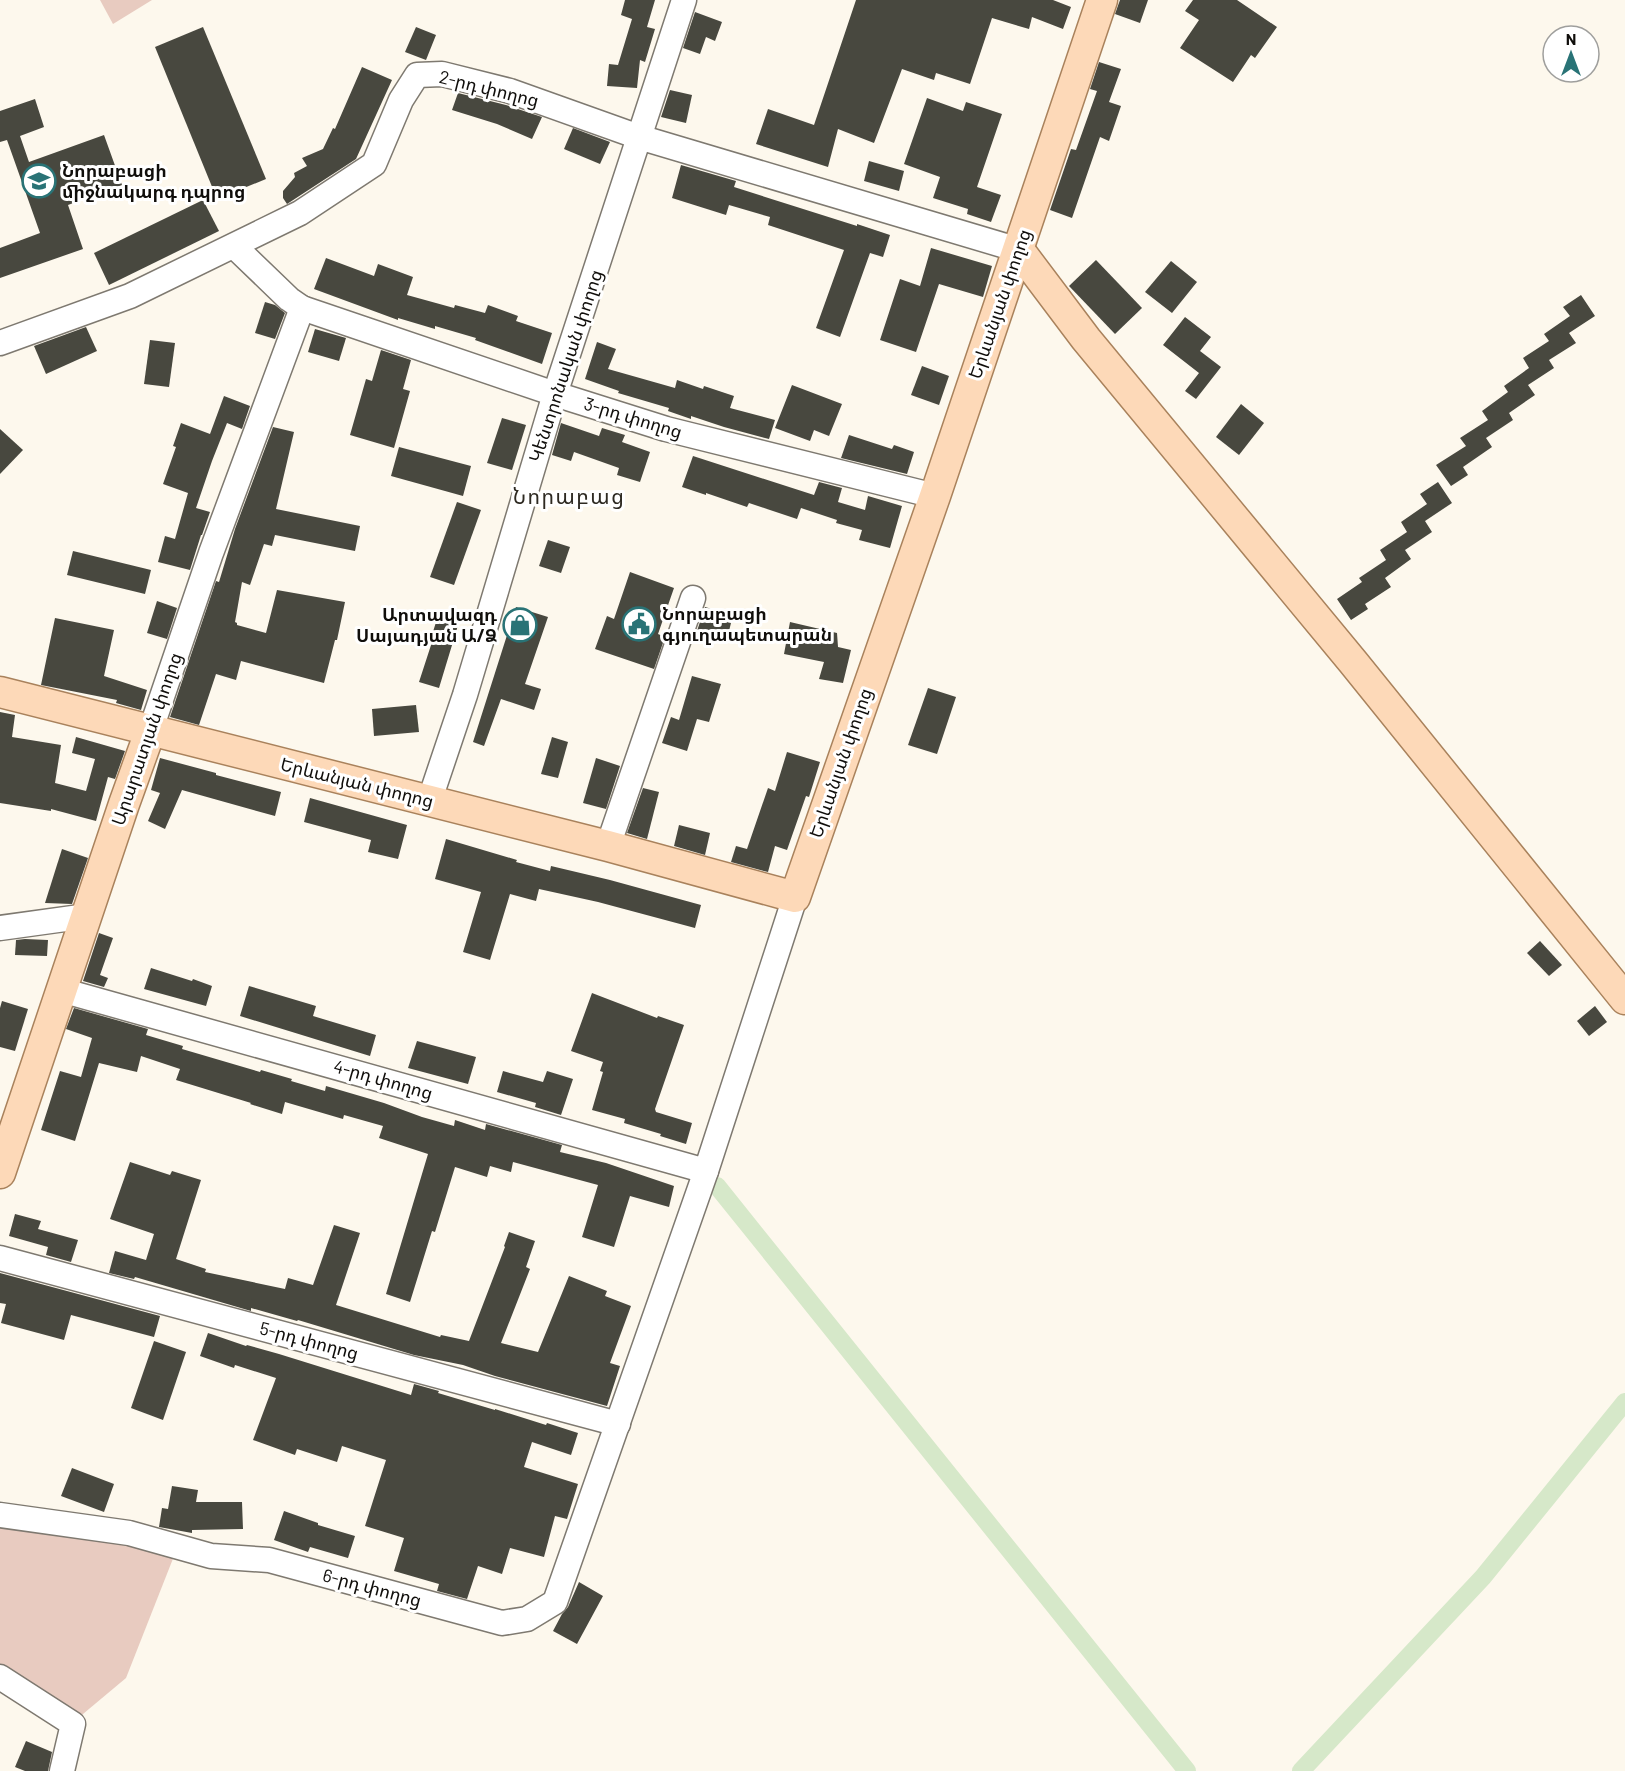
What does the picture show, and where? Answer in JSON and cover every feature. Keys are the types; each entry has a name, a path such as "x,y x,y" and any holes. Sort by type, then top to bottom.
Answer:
{"main road":[{"name":"Երևանյան փողոց","path":"0,692 608,846 795,897 935,496 1102,0"},
{"path":"1019,250 1086,339 1353,662 1625,999"},
{"name":"Արարատյան փողոց","path":"0,1173 151,729"}],"street":[{"name":"Կենտրոնական փողոց","path":"429,802 465,696 555,394 684,0"},
{"name":"2-րդ փողոց","path":"0,343 130,296 300,213 374,164 401,100 417,75 442,74 510,90 639,137 1019,250"},
{"path":"234,246 302,308"},
{"name":"3-րդ փողոց","path":"302,308 555,394 666,429 935,496"},
{"name":"Արարատյան փողոց","path":"151,729 215,542 302,308"},
{"path":"608,846 693,598"},
{"name":"6-րդ փողոց","path":"0,1515 129,1533 211,1556 269,1560 502,1623 527,1619 555,1602 706,1171 795,897"},
{"path":"0,928 87,916"},
{"name":"4-րդ փողոց","path":"61,990 706,1171"},
{"name":"5-րդ փողոց","path":"0,1258 618,1424"},
{"path":"0,1677 74,1724 62,1771"}],"shaded area":[{"path":"100,0 152,0 113,24"},
{"path":"0,1524 176,1551 126,1678 77,1719 0,1666"}],"building":[{"path":"625,0 655,0 647,27 655,29 645,62 640,60 637,88 607,86 609,64 618,65 632,19 621,15"},
{"path":"856,0 1053,0 1071,7 1063,29 1032,17 1029,29 992,18 970,84 936,73 934,80 902,69 874,143 838,129 828,167 756,144 768,109 814,125"},
{"path":"1120,0 1148,0 1140,23 1115,14"},
{"path":"1193,0 1237,0 1277,27 1255,58 1251,55 1233,82 1180,48 1199,20 1185,11"},
{"path":"695,12 722,22 715,41 706,37 700,54 683,48"},
{"path":"203,27 266,179 217,199 155,47"},
{"path":"416,27 436,35 426,60 405,52"},
{"path":"1099,62 1121,69 1109,102 1121,106 1109,141 1100,137 1072,218 1050,210 1071,149 1076,150 1097,91 1090,89"},
{"path":"362,67 392,80 356,159 287,204 283,198 283,191 295,177 294,173 307,166 302,158 323,149 333,128 335,129"},
{"path":"670,90 692,95 686,123 661,117"},
{"path":"458,93 542,117 532,139 497,124 452,110"},
{"path":"927,98 963,111 966,102 1002,114 977,187 1001,195 991,222 967,214 968,209 933,198 940,177 904,164"},
{"path":"35,99 44,127 20,136 29,162 104,135 122,185 68,205 83,249 0,278 0,248 40,233 7,140 0,142 0,111"},
{"path":"573,128 610,142 600,164 564,149"},
{"path":"869,161 904,171 899,191 864,181"},
{"path":"681,165 736,181 734,187 890,235 883,257 870,253 840,337 816,328 844,250 768,225 770,217 729,205 726,215 672,198"},
{"path":"203,200 219,231 109,285 94,253"},
{"path":"931,248 992,266 983,297 939,284 916,352 880,340 900,279 920,286"},
{"path":"326,258 374,276 378,264 413,277 407,295 454,308 455,305 485,313 488,305 518,316 516,321 552,333 542,364 475,340 476,338 435,326 435,329 398,318 398,320 314,289"},
{"path":"1096,260 1142,308 1115,334 1069,286"},
{"path":"1171,261 1197,282 1172,313 1145,292"},
{"path":"1581,295 1595,316 1569,333 1576,343 1549,360 1554,368 1528,385 1535,395 1509,413 1513,420 1486,438 1492,447 1463,467 1468,475 1451,486 1436,465 1466,446 1460,438 1488,420 1482,411 1508,392 1504,386 1529,368 1523,358 1549,341 1544,334 1570,316 1563,307"},
{"path":"265,302 275,305 285,313 275,339 255,333"},
{"path":"1185,317 1211,337 1200,351 1221,367 1196,399 1185,391 1199,373 1163,345"},
{"path":"86,327 97,351 46,374 34,346"},
{"path":"315,329 346,338 339,361 308,352"},
{"path":"150,340 175,343 169,387 144,384"},
{"path":"597,342 616,349 608,369 675,388 677,380 734,396 730,408 775,420 769,439 691,416 691,419 668,411 669,408 618,393 619,391 585,379"},
{"path":"381,350 411,360 403,389 410,391 394,448 350,435 366,379 372,381"},
{"path":"922,366 949,376 939,405 911,395"},
{"path":"792,385 842,404 829,436 814,430 810,441 775,428"},
{"path":"224,396 250,406 242,429 227,423 212,461 196,508 210,512 190,570 158,562 165,536 175,539 188,493 163,484 176,447 173,446 181,423 210,434"},
{"path":"1241,404 1264,423 1239,455 1216,437"},
{"path":"502,418 526,425 512,470 487,463"},
{"path":"561,423 599,436 602,428 625,435 622,442 650,452 640,482 617,475 619,468 574,452 571,461 552,455"},
{"path":"273,427 294,432 276,509 360,526 355,551 275,535 272,546 264,544 250,585 242,582 235,622 237,625 266,633 277,590 345,602 324,683 241,661 236,680 216,674 199,725 170,717 216,581 219,582 235,529"},
{"path":"0,429 23,450 0,474"},
{"path":"849,435 892,449 894,445 914,452 907,474 841,458"},
{"path":"399,447 471,466 463,496 391,476"},
{"path":"693,456 814,495 819,482 842,488 838,502 865,510 868,496 902,506 890,548 859,540 862,530 836,523 837,520 801,508 797,519 749,503 747,507 682,487"},
{"path":"1438,482 1452,503 1425,521 1432,532 1405,550 1411,559 1385,578 1391,587 1365,604 1368,609 1351,620 1337,599 1362,582 1359,578 1386,560 1380,550 1407,532 1401,522 1427,504 1420,494"},
{"path":"457,502 481,510 454,585 430,577"},
{"path":"548,540 570,547 561,573 539,566"},
{"path":"73,551 151,570 145,594 67,575"},
{"path":"630,572 674,588 658,634 665,637 654,669 595,649 607,616 614,619"},
{"path":"157,601 177,608 167,639 147,633"},
{"path":"516,607 548,617 525,684 541,689 534,710 501,699 484,746 473,742"},
{"path":"705,607 733,615 726,643 696,634"},
{"path":"438,616 459,622 439,688 419,682"},
{"path":"55,618 114,630 104,676 147,690 141,710 116,703 117,700 41,685"},
{"path":"790,622 837,633 838,647 851,650 843,683 819,679 824,662 784,654"},
{"path":"692,676 721,684 709,722 697,719 687,751 662,743 671,717 679,720"},
{"path":"928,688 956,697 937,754 908,745"},
{"path":"416,705 419,732 374,736 372,709"},
{"path":"0,712 15,715 12,737 61,745 55,783 86,791 95,759 72,753 76,737 125,751 115,779 108,777 96,821 51,809 51,811 0,803"},
{"path":"552,737 568,742 558,778 541,774"},
{"path":"787,752 820,762 809,797 806,796 787,850 775,846 768,872 731,862 736,846 747,849 768,788 775,791"},
{"path":"160,758 281,792 275,816 182,790 165,829 148,821 160,793 151,790"},
{"path":"596,758 620,766 606,809 583,803"},
{"path":"643,788 659,792 647,839 627,833"},
{"path":"310,798 407,825 398,859 368,852 371,840 304,822"},
{"path":"679,825 710,833 705,855 674,846"},
{"path":"446,839 550,871 551,866 701,905 695,928 539,889 536,901 510,894 490,960 463,952 481,892 435,879"},
{"path":"62,849 88,858 72,904 45,903"},
{"path":"99,933 113,938 100,975 108,978 104,987 83,981"},
{"path":"16,940 48,940 47,956 15,955"},
{"path":"1540,941 1562,965 1549,976 1527,953"},
{"path":"151,968 212,986 206,1006 144,989"},
{"path":"249,986 316,1006 313,1016 376,1035 370,1056 240,1016"},
{"path":"592,993 657,1018 658,1016 684,1025 655,1109 656,1112 692,1123 686,1144 624,1123 625,1119 592,1110 603,1072 600,1071 603,1062 571,1051"},
{"path":"2,1001 28,1009 15,1051 0,1047"},
{"path":"1595,1006 1607,1022 1589,1036 1577,1021"},
{"path":"74,1008 148,1029 146,1035 183,1046 182,1049 292,1079 291,1081 325,1091 326,1086 454,1126 455,1120 485,1130 486,1124 562,1145 560,1152 606,1163 674,1186 669,1207 630,1196 614,1247 582,1237 598,1185 513,1162 511,1172 490,1166 487,1177 455,1167 410,1302 386,1294 428,1154 379,1138 383,1126 344,1115 343,1119 285,1102 282,1114 176,1080 180,1069 141,1056 137,1072 99,1063 75,1141 41,1130 60,1071 81,1077 92,1038 66,1029"},
{"path":"417,1041 476,1057 468,1084 408,1068"},
{"path":"503,1071 543,1082 547,1071 573,1079 561,1115 535,1107 536,1103 497,1092"},
{"path":"130,1162 170,1175 172,1171 201,1180 176,1259 206,1269 205,1272 285,1289 288,1278 313,1285 334,1225 360,1233 336,1305 440,1337 441,1335 469,1341 509,1232 535,1241 526,1267 530,1269 501,1343 538,1352 569,1276 607,1291 605,1296 631,1306 610,1363 620,1366 607,1406 495,1376 463,1365 414,1355 298,1320 251,1308 251,1311 135,1277 134,1279 109,1273 115,1251 146,1260 154,1234 110,1219"},
{"path":"15,1214 41,1221 38,1229 78,1240 71,1262 46,1255 48,1247 9,1236"},
{"path":"0,1273 160,1316 154,1337 71,1315 64,1340 1,1323 6,1304 0,1303"},
{"path":"208,1333 411,1395 414,1384 578,1433 571,1455 532,1442 524,1467 578,1484 567,1519 555,1516 544,1557 510,1548 502,1574 478,1566 467,1599 437,1591 439,1584 394,1571 404,1538 365,1526 386,1460 342,1446 337,1462 297,1449 295,1455 253,1440 276,1378 235,1365 234,1368 200,1356"},
{"path":"154,1341 186,1352 163,1420 131,1408"},
{"path":"72,1468 114,1484 104,1512 61,1496"},
{"path":"172,1486 198,1490 196,1502 242,1502 243,1529 192,1530 192,1533 159,1527 162,1508 168,1509"},
{"path":"284,1511 318,1523 318,1525 355,1536 348,1558 310,1547 308,1552 274,1540"},
{"path":"579,1582 603,1596 577,1644 553,1631 568,1607"},
{"path":"26,1741 52,1752 48,1771 25,1771 15,1767"}],"waterway":[{"path":"717,1186 1187,1771"},
{"path":"1301,1771 1483,1577 1625,1402"}],"place":[{"name":"Նորաբացի միջնակարգ դպրոց","path":"39,181"},
{"name":"Նորաբացի գյուղապետարան","path":"639,624"},
{"name":"Արտավազդ Սայադյան Ա/Ձ","path":"520,625"}],"district":[{"name":"Նորաբաց","path":"569,497"}]}
